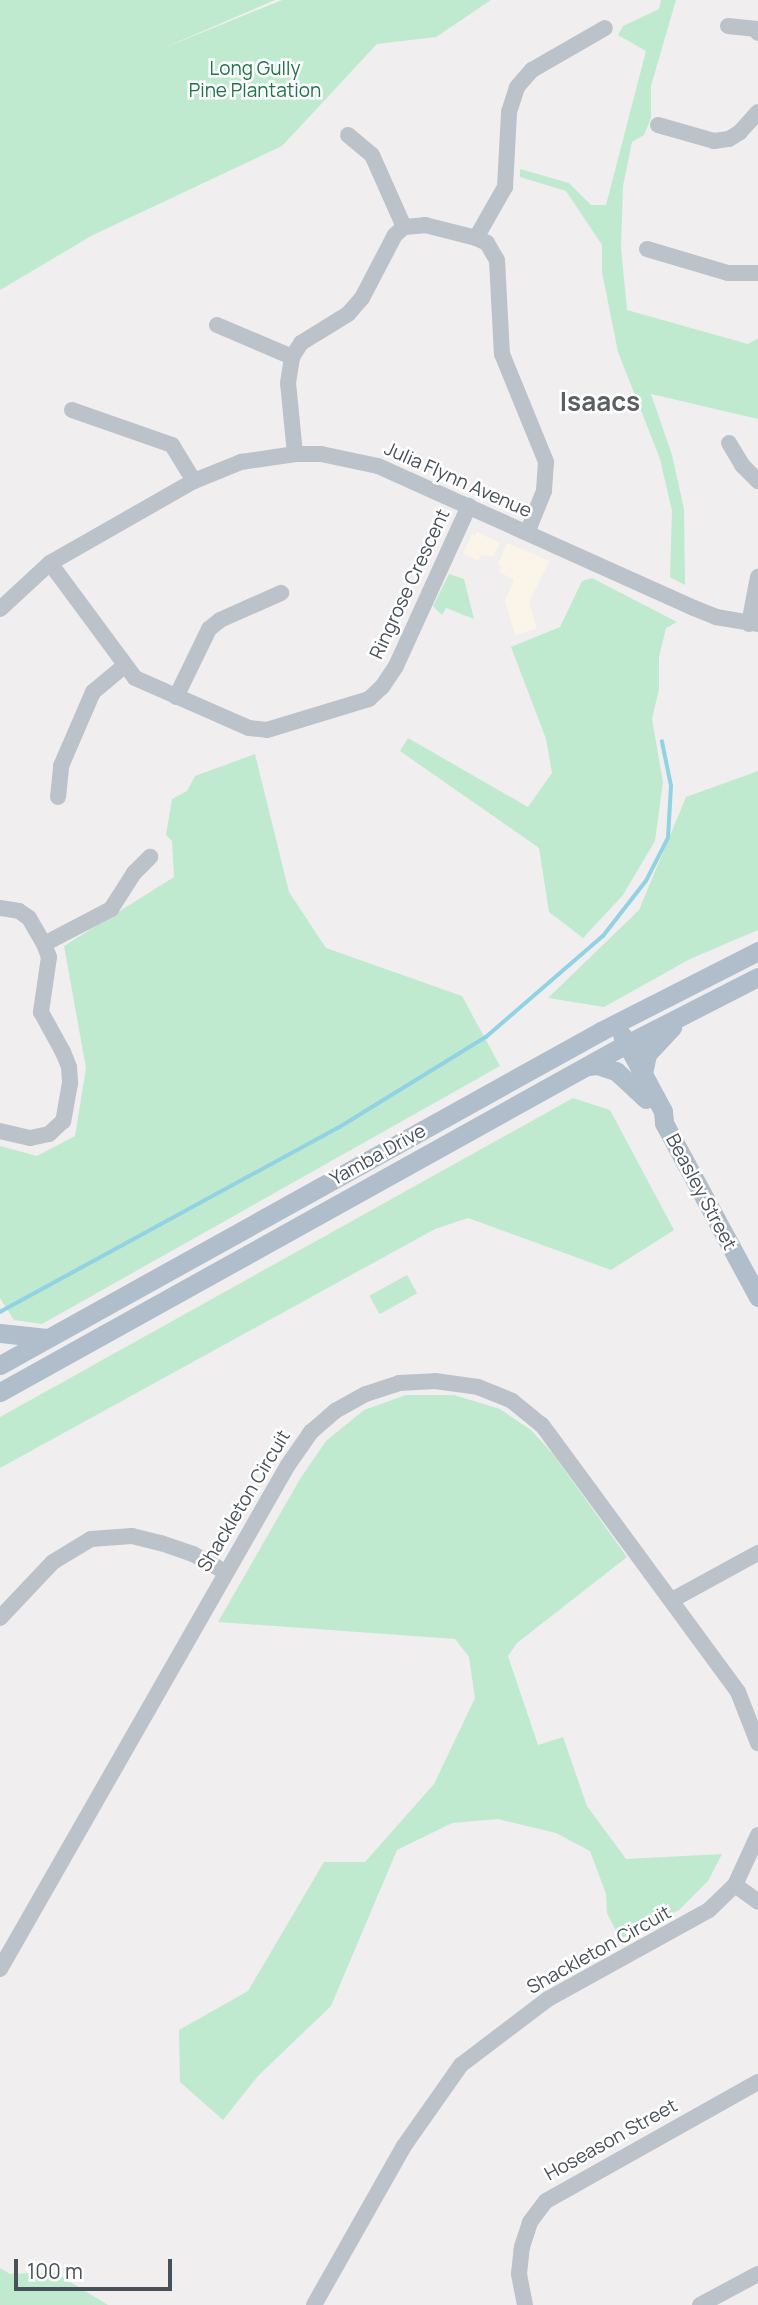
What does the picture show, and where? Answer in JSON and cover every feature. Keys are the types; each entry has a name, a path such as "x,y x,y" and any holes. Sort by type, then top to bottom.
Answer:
{"main road":[{"name":"Yamba Drive","path":"4,1363 612,1025 758,951"},
{"path":"643,1073 647,1054 694,1008 758,977"},
{"name":"Yamba Drive","path":"0,1390 694,1008"},
{"path":"612,1025 623,1046"},
{"name":"Beasley Street","path":"623,1046 643,1073 663,1111 664,1123"},
{"name":"Beasley Street","path":"623,1046 654,1115 664,1123 758,1297"},
{"path":"588,1066 597,1065 616,1071 646,1099"},
{"path":"0,1333 48,1338"},
{"path":"0,1390 4,1363 25,1368 56,1352 89,1343"}],"street":[{"path":"728,26 758,30"},
{"path":"477,238 505,187 509,111 517,86 533,70 605,28"},
{"path":"658,124 714,141 729,139 740,132 758,112"},
{"path":"348,135 372,155 404,227"},
{"path":"295,454 288,383 292,357 300,344 348,314 362,298 395,235 404,227 425,225 477,238 487,243 496,260 502,354 546,462 544,491 527,533"},
{"path":"647,249 728,273 758,273"},
{"path":"217,325 292,357"},
{"path":"72,410 172,445 194,481"},
{"path":"729,443 742,466 758,481"},
{"name":"Julia Flynn Avenue","path":"0,609 50,563 194,481 241,463 295,454 321,454 378,466 694,608 753,624"},
{"name":"Ringrose Crescent","path":"50,563 135,678 249,728 267,730 369,699 390,676 469,506"},
{"path":"753,624 758,577"},
{"path":"176,697 209,629 220,620 281,593"},
{"path":"58,797 61,766 93,692 124,666"},
{"path":"44,944 111,909 134,873 150,857"},
{"path":"0,908 19,911 29,918 44,944 49,957 41,1013 69,1067 70,1083 62,1121 49,1134 30,1138 0,1131"},
{"path":"0,1342 4,1363"},
{"name":"Shackleton Circuit","path":"0,1969 288,1465 311,1432 335,1411 366,1394 399,1383 435,1381 478,1387 512,1401 542,1425 738,1692 758,1743"},
{"path":"0,1618 53,1562 91,1539 132,1536 161,1543 193,1554 225,1572"},
{"path":"672,1600 758,1553"},
{"name":"Shackleton Circuit","path":"314,2305 404,2146 461,2065 548,1999 692,1922 735,1885 758,1835"},
{"path":"735,1885 758,1902"},
{"name":"Hoseason Street","path":"526,2305 519,2274 522,2247 530,2222 546,2201 758,2082"},
{"path":"700,2305 758,2274"}],"shaded area":[{"path":"477,532 500,543 493,557 481,555 478,561 463,553 472,534 475,536"},
{"path":"507,543 550,561 529,602 537,629 515,635 505,601 514,580 499,572 501,566 498,564"}],"green space":[{"name":"Long Gully Pine Plantation","path":"0,0 275,0 159,50 282,0 491,0 436,37 377,44 282,146 93,235 0,290"},
{"path":"661,0 676,0 651,86 651,118 644,135 632,142 623,186 621,247 627,310 748,344 758,338 758,419 651,394 672,455 684,509 685,585 670,577 672,511 660,459 618,352 602,272 602,245 566,191 520,177 520,169 569,183 591,205 606,205 646,51 618,35 623,26 659,9"},
{"path":"449,574 464,579 474,619 446,608 442,615 433,606"},
{"path":"592,578 677,622 666,628 659,657 659,689 652,719 663,782 655,841 623,895 583,938 549,912 539,848 400,751 408,738 528,807 552,773 546,739 511,647 560,627 582,581"},
{"path":"255,754 289,892 326,948 462,996 500,1066 42,1324 14,1320 0,1298 0,1146 37,1156 75,1136 86,1068 64,946 174,877 172,841 166,835 172,799 187,791 195,776"},
{"path":"758,771 758,930 690,959 604,1007 548,998 639,910 686,797"},
{"path":"573,1098 610,1110 674,1230 611,1270 468,1218 435,1229 0,1468 0,1417"},
{"path":"407,1275 417,1293 380,1314 369,1296"},
{"path":"406,1395 454,1395 500,1409 531,1430 553,1454 627,1557 517,1643 508,1656 538,1745 563,1737 587,1806 626,1859 722,1854 708,1881 679,1910 620,1939 607,1913 606,1894 590,1851 556,1833 498,1819 452,1823 397,1850 331,2006 258,2076 223,2120 180,2082 179,2030 248,1991 324,1862 365,1862 434,1784 475,1698 469,1657 455,1639 218,1622 300,1479 326,1441 364,1410"},
{"path":"0,2268 10,2274 54,2272 108,2305 0,2305"}],"waterway":[{"path":"0,1312 338,1128 486,1037 603,936 646,881 668,838 671,786 662,742"}],"district":[{"name":"Isaacs","path":"600,402"}]}
